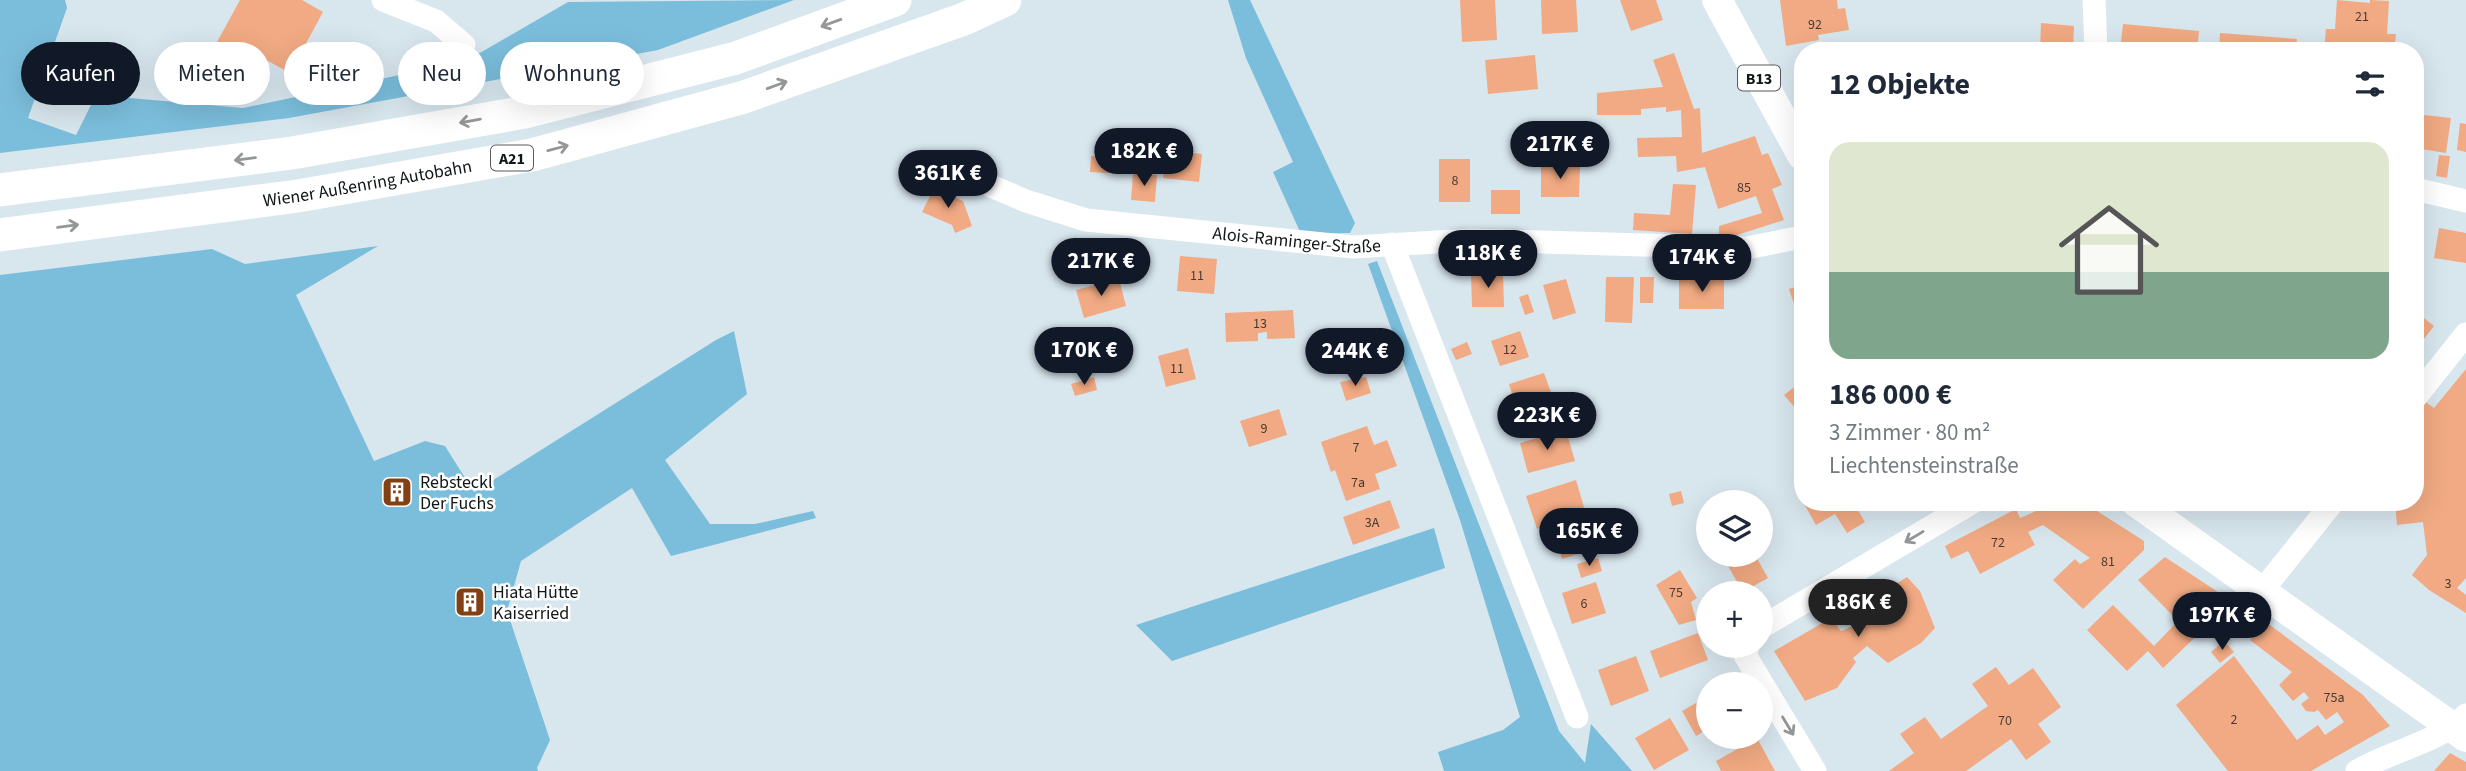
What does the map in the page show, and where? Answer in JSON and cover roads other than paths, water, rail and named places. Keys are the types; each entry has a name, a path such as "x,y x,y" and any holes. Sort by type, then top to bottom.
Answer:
{"highway":[{"path":"0,190 292,153 525,112 736,58 895,0"},
{"name":"Wiener Außenring Autobahn","path":"0,235 298,195 533,155 744,97 964,19 1005,0"}],"main road":[{"name":"B13","path":"1717,0 1794,140"},
{"path":"2149,511 2314,630 2462,726"}],"street":[{"path":"383,0 436,21 460,42"},
{"path":"2094,0 2095,42"},
{"name":"Alois-Raminger-Straße","path":"965,176 1026,201 1086,220 1353,247 1471,240 1746,248 1794,239"},
{"path":"2424,191 2466,201"},
{"path":"1392,244 1577,717"},
{"path":"2424,387 2466,334"},
{"path":"1773,620 1958,511"},
{"path":"2262,591 2326,511"},
{"path":"1747,658 1815,771"},
{"path":"2357,771 2375,760 2462,726"}],"place":[{"name":"Rebsteckl Der Fuchs","path":"397,492"},
{"name":"Hiata Hütte Kaiserried","path":"470,602"}]}
